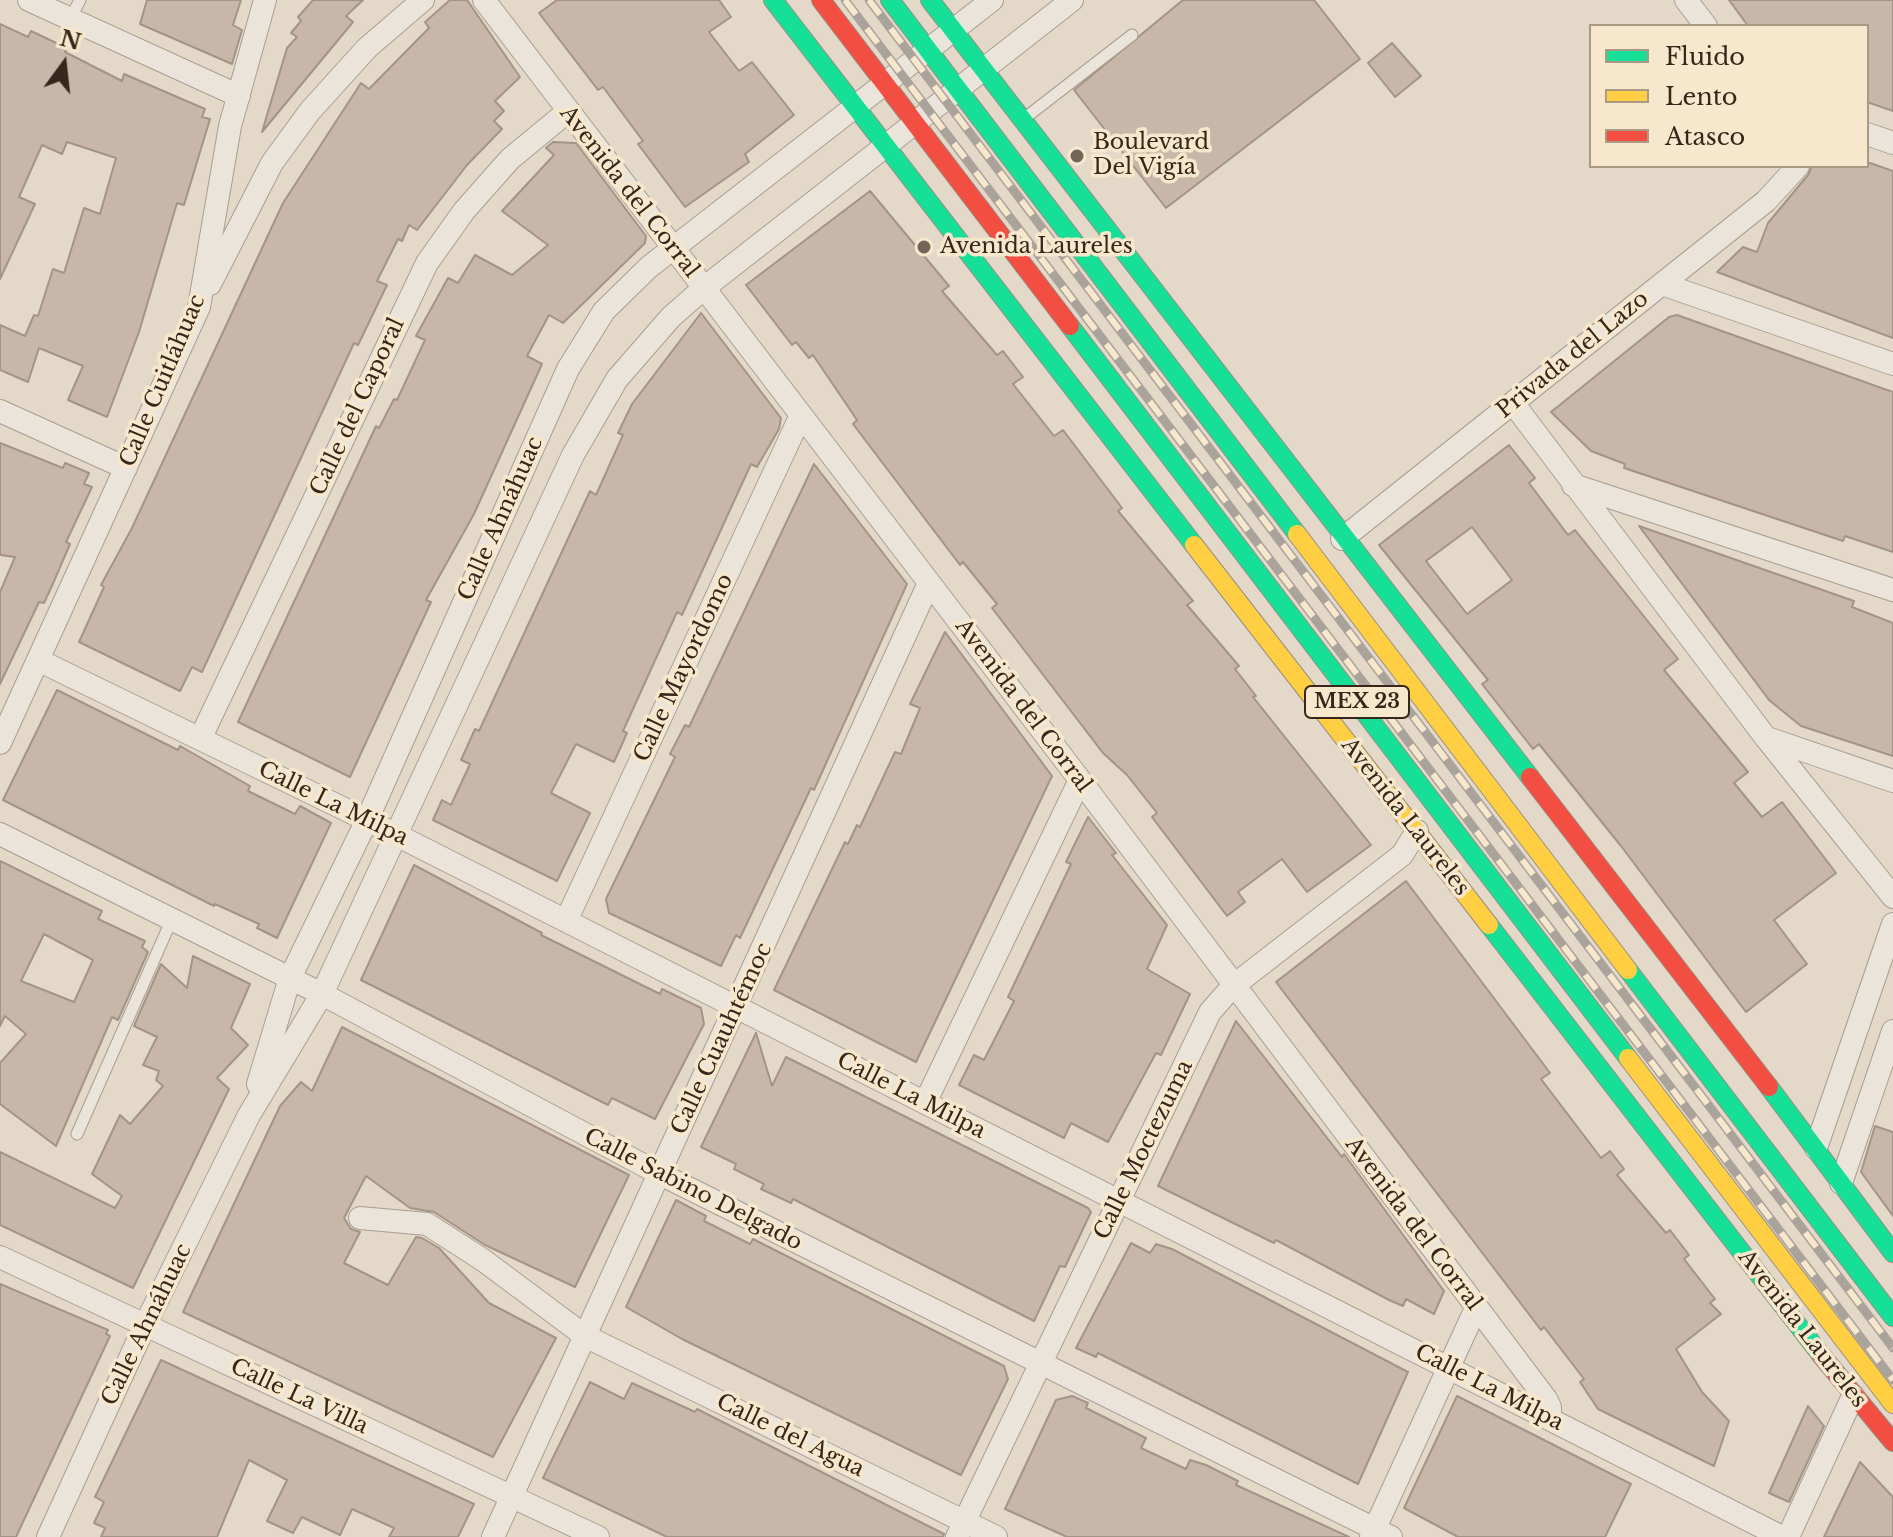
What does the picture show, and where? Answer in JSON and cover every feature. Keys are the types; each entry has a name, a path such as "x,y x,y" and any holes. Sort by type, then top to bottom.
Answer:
{"main road":[{"name":"Avenida Laureles","path":"773,0 1853,1396 1893,1442"},
{"name":"Avenida Laureles","path":"821,0 1893,1404"},
{"name":"MEX 23","path":"890,0 1893,1317"},
{"path":"930,0 1342,539 1816,1148 1893,1253"}],"street":[{"path":"29,0 75,10 239,96"},
{"name":"Calle Cuitláhuac","path":"0,743 199,307 230,126 265,0"},
{"path":"199,307 272,163 310,111 367,48 423,0"},
{"name":"Avenida del Corral","path":"484,0 1080,780 1546,1399 1551,1411 1550,1419"},
{"name":"Calle Ahnáhuac","path":"249,1115 290,978 367,820 568,369 604,311 674,248 992,0"},
{"name":"Calle Ahnáhuac","path":"48,1537 145,1325 249,1115 322,994 573,455 617,379 671,317 704,288 1072,0"},
{"path":"1686,0 1704,24"},
{"name":"Calle del Caporal","path":"200,739 427,263 464,211 510,159 567,112"},
{"path":"1869,135 1893,143"},
{"name":"Privada del Lazo","path":"1342,539 1766,201 1796,168"},
{"path":"1662,284 1893,364"},
{"path":"1513,403 1766,738 1893,897"},
{"path":"0,411 126,468"},
{"name":"Calle Mayordomo","path":"566,921 801,415"},
{"path":"1573,485 1893,590"},
{"name":"Calle Cuauhtémoc","path":"493,1537 929,583"},
{"name":"Calle La Milpa","path":"38,660 367,820 1782,1537"},
{"path":"1766,738 1893,781"},
{"path":"925,1103 1080,780"},
{"name":"Calle Moctezuma","path":"961,1529 1210,1012 1233,986 1402,855 1417,831"},
{"name":"Calle Sabino Delgado","path":"0,834 322,994 660,1174 1379,1534"},
{"path":"1816,1148 1893,924"},
{"path":"1841,1183 1893,1031"},
{"name":"Calle del Agua","path":"360,1218 427,1224 483,1260 585,1336 961,1529 996,1537"},
{"name":"Calle La Villa","path":"0,1257 598,1537"},
{"path":"1379,1534 1476,1308"},
{"path":"1788,1537 1853,1396"}],"lane":[{"path":"1022,120 1132,35"},
{"path":"77,1134 172,919"}],"building":[{"path":"147,0 241,0 233,25 242,30 232,64 140,24"},
{"path":"313,0 363,0 346,16 353,22 262,132 287,48 297,37 291,33 301,21 298,17"},
{"path":"450,0 467,0 520,77 495,101 504,111 494,121 502,129 467,165 417,230 409,225 402,241 398,239 377,281 387,285 358,345 354,343 202,672 192,667 180,691 79,642 104,587 101,585 132,528 283,203 361,83 369,89 429,28 425,22"},
{"path":"557,0 719,0 731,17 709,32 739,71 752,62 794,115 745,154 749,162 685,207 638,144 643,141 603,87 598,90 539,13"},
{"path":"1183,0 1314,0 1360,59 1166,208 1074,90"},
{"path":"1729,0 1893,0 1893,111 1869,103 1869,24 1747,24"},
{"path":"0,24 28,37 31,31 67,48 65,52 122,81 124,74 205,109 202,117 210,119 184,205 177,203 139,332 107,417 68,400 83,366 39,348 28,382 0,370 0,325 25,336 34,315 38,316 53,269 64,273 84,208 100,214 116,158 67,142 62,154 42,145 19,197 35,204 0,279"},
{"path":"1392,43 1421,76 1395,97 1368,63"},
{"path":"553,142 576,143 646,236 645,243 563,323 549,315 527,356 542,364 474,514 426,600 431,602 350,777 238,722 376,426 379,428 394,399 397,400 425,340 416,336 448,278 458,283 475,255 512,275 548,245 502,211 554,155 546,148"},
{"path":"1869,163 1893,171 1893,338 1717,272 1743,247 1757,252 1768,223 1811,168 1869,168"},
{"path":"870,191 949,286 942,291 997,355 1003,351 1023,377 1013,384 1054,436 1063,430 1122,508 1118,511 1193,601 1187,605 1239,666 1235,669 1256,696 1253,697 1371,845 1307,892 1282,859 1238,892 1245,902 1227,916 1152,817 1157,813 1127,775 1103,753 992,608 997,604 963,562 960,565 853,424 857,420 813,355 809,358 796,342 792,345 746,285"},
{"path":"701,313 781,418 779,429 757,467 751,464 682,615 677,612 623,731 627,733 614,762 576,744 551,793 590,813 557,881 433,820 442,800 451,805 470,764 461,760 475,729 479,731 590,491 596,495 623,435 618,433 632,404"},
{"path":"1677,315 1893,392 1893,552 1845,536 1843,541 1624,468 1625,464 1591,451 1551,412 1669,317"},
{"path":"0,443 63,468 65,463 89,473 84,484 92,487 66,542 70,544 44,603 39,602 0,684 0,592 15,557 0,555"},
{"path":"1509,445 1535,478 1529,483 1568,535 1575,530 1678,659 1664,670 1748,772 1734,783 1762,817 1782,802 1836,873 1774,920 1807,964 1746,1012 1621,846 1539,744 1533,749 1482,684 1488,680 1379,545","holes":["1472,527 1512,580 1467,614 1426,561"]},
{"path":"814,464 907,584 814,790 811,788 740,938 736,935 721,966 609,913 606,899 675,757 670,754 685,725 689,727"},
{"path":"1639,526 1854,601 1852,607 1893,623 1893,756 1801,726 1769,700"},
{"path":"945,632 1052,776 916,1062 774,990 845,842 848,844 857,825 860,827 895,752 901,754 920,708 910,704"},
{"path":"57,690 178,750 180,746 250,786 248,791 295,814 300,806 331,823 277,938 257,928 259,924 214,906 3,800"},
{"path":"1088,817 1116,853 1112,855 1167,925 1147,969 1190,994 1161,1055 1156,1053 1108,1142 1071,1123 1064,1138 959,1085 974,1055 984,1060 1014,1001 1008,997 1071,864 1066,862"},
{"path":"0,861 102,911 98,919 145,941 142,947 148,952 118,1020 112,1017 56,1146 0,1104 0,1063 26,1034 5,1016 0,1026","holes":["44,934 93,960 74,1002 21,981"]},
{"path":"414,865 541,935 660,994 662,989 701,1008 704,1024 655,1119 612,1098 608,1105 361,980"},
{"path":"1406,881 1550,1073 1541,1079 1601,1158 1610,1151 1624,1169 1617,1175 1666,1233 1670,1230 1689,1255 1684,1259 1715,1299 1710,1303 1721,1314 1676,1349 1702,1392 1729,1421 1714,1466 1598,1409 1580,1382 1584,1379 1544,1327 1541,1330 1276,982"},
{"path":"193,956 250,984 231,1028 248,1045 217,1078 229,1089 133,1288 0,1225 0,1152 115,1208 122,1196 92,1174 120,1115 130,1124 163,1086 156,1080 159,1071 143,1065 157,1037 134,1026 161,964 187,988"},
{"path":"1236,1021 1342,1157 1344,1154 1444,1291 1434,1314 1406,1299 1403,1306 1389,1300 1276,1240 1274,1243 1158,1186"},
{"path":"342,1027 629,1175 575,1287 485,1245 434,1212 410,1208 366,1176 344,1218 351,1229 360,1232 344,1263 388,1285 416,1237 422,1238 439,1248 489,1303 556,1338 493,1457 183,1312 280,1106 301,1082 312,1091"},
{"path":"756,1033 772,1086 786,1057 1088,1208 1091,1212 1065,1267 1060,1266 1034,1321 793,1199 791,1203 761,1189 764,1184 734,1169 736,1164 701,1147"},
{"path":"1875,1126 1893,1132 1893,1216 1861,1172"},
{"path":"676,1200 706,1216 704,1221 750,1244 753,1239 1004,1366 1008,1379 961,1475 682,1339 626,1307"},
{"path":"1131,1243 1150,1253 1156,1244 1172,1249 1408,1372 1358,1484 1098,1353 1096,1357 1076,1348"},
{"path":"0,1284 108,1330 106,1334 110,1336 16,1537 0,1537"},
{"path":"161,1360 474,1504 458,1537 389,1537 394,1528 352,1509 340,1535 302,1517 293,1533 267,1521 287,1480 249,1460 217,1537 101,1537 105,1528 94,1523 104,1502 95,1497"},
{"path":"590,1382 624,1399 632,1383 695,1412 697,1409 944,1534 943,1537 667,1537 543,1478"},
{"path":"1072,1396 1088,1403 1086,1408 1146,1438 1141,1448 1186,1469 1190,1460 1206,1465 1238,1481 1236,1485 1349,1537 1067,1537 1005,1509 1056,1400"},
{"path":"1457,1396 1631,1484 1605,1537 1458,1537 1404,1508"},
{"path":"1808,1406 1824,1426 1789,1502 1769,1493"},
{"path":"1860,1462 1893,1497 1893,1537 1824,1537"}],"railway":[{"path":"845,0 1893,1380"},
{"path":"869,0 1893,1348"}],"traffic: fast":[{"path":"773,0 1194,545"},
{"path":"890,0 1297,534"},
{"path":"930,0 1530,777"},
{"path":"1070,326 1628,1058"},
{"path":"1489,925 1821,1355"},
{"path":"1628,970 1893,1317"},
{"path":"1769,1087 1893,1253"}],"traffic: slow":[{"path":"1297,534 1628,970"},
{"path":"1194,545 1489,925"},
{"path":"1628,1058 1893,1404"}],"traffic: jam":[{"path":"821,0 1070,326"},
{"path":"1530,777 1769,1087"},
{"path":"1821,1355 1893,1442"}],"place":[{"name":"Boulevard Del Vigía","path":"1077,156"},
{"name":"Avenida Laureles","path":"924,247"}]}
